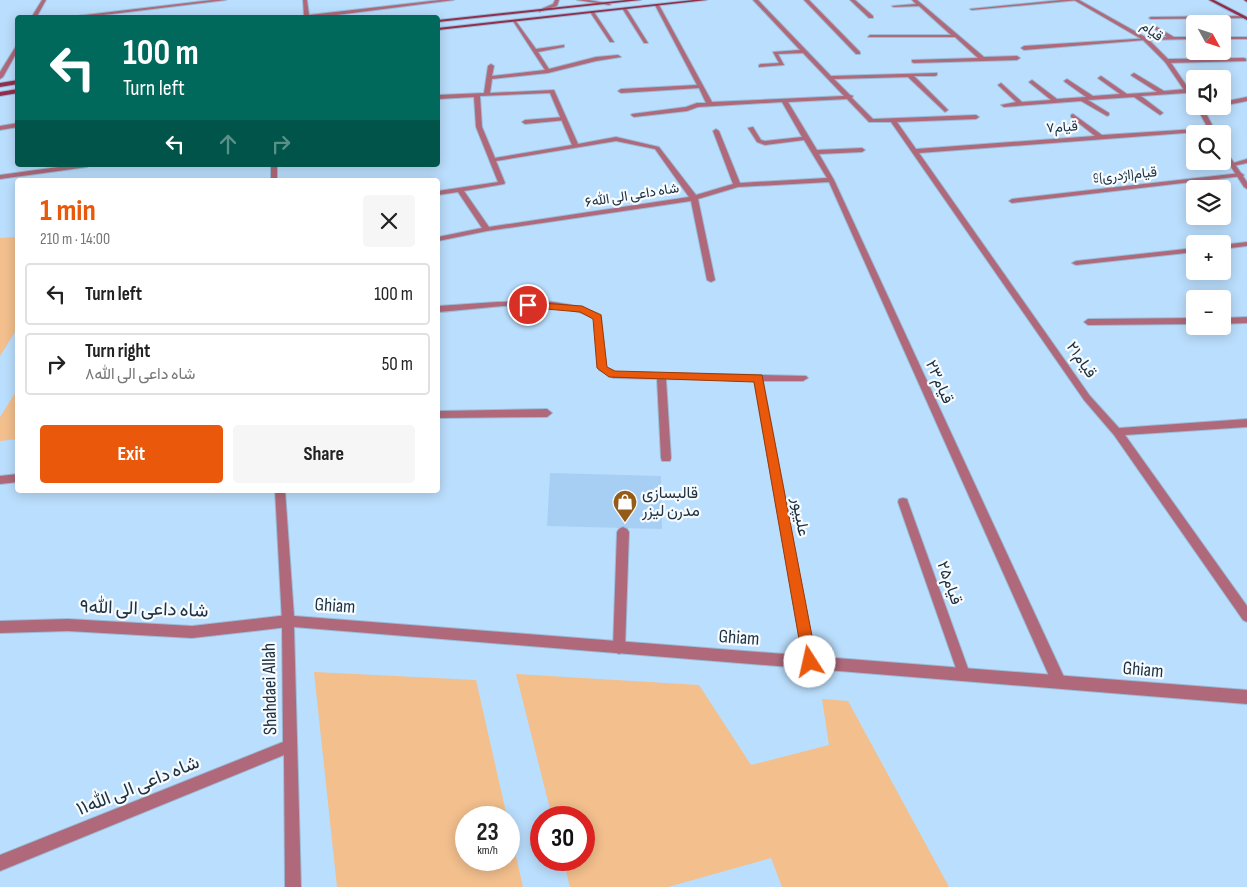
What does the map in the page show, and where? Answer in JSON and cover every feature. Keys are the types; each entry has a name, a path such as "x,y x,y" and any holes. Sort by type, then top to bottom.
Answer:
{"main road":[{"path":"440,21 643,0"},
{"path":"440,29 704,0"},
{"path":"1211,0 1245,18"},
{"path":"0,85 15,82"},
{"path":"0,94 15,92"}],"street":[{"path":"35,15 44,0"},
{"path":"90,15 224,0"},
{"path":"305,0 307,15"},
{"path":"324,15 452,0"},
{"path":"541,11 555,4 557,0"},
{"path":"579,0 609,4"},
{"path":"755,0 871,120 976,116"},
{"path":"806,0 858,53"},
{"path":"852,0 871,17"},
{"path":"914,0 984,59"},
{"path":"972,10 1076,0"},
{"name":"قیام","path":"1076,0 1145,39 1168,61 1186,91"},
{"path":"658,5 710,104"},
{"path":"894,6 919,5"},
{"path":"624,9 646,42"},
{"path":"592,13 612,41"},
{"path":"1152,18 1245,18"},
{"path":"515,21 548,70"},
{"path":"1155,27 1173,38"},
{"path":"870,36 956,36"},
{"path":"1024,48 1145,39 1186,38"},
{"path":"1231,38 1247,38"},
{"path":"534,51 562,46"},
{"path":"0,77 15,51"},
{"path":"761,66 782,64 775,52 804,51"},
{"path":"490,78 548,70 596,59 618,57"},
{"path":"914,61 1017,58"},
{"path":"1168,61 1244,60"},
{"path":"487,96 491,66"},
{"path":"830,78 935,74"},
{"path":"909,75 945,110"},
{"path":"1134,75 1162,92"},
{"path":"1101,78 1125,95"},
{"path":"1067,81 1091,98"},
{"path":"1032,82 1055,100"},
{"path":"1001,85 1020,103"},
{"path":"620,91 700,86"},
{"path":"440,97 487,96 552,91 576,146"},
{"path":"1004,104 1186,91"},
{"path":"1134,94 1160,113"},
{"path":"440,193 502,182 479,127 477,96"},
{"path":"634,115 710,104 850,97"},
{"path":"1080,98 1107,114"},
{"path":"1231,102 1247,99"},
{"name":"قیام۲۳","path":"784,100 831,180 1058,682"},
{"path":"1073,116 1100,137"},
{"name":"قیام۲۱","path":"893,120 1087,398 1117,432 1247,616"},
{"path":"0,128 15,126"},
{"path":"751,128 759,141 765,143 807,138"},
{"path":"716,131 737,185"},
{"name":"قیام۷","path":"915,151 1186,132"},
{"path":"492,160 616,139 657,148 694,198 711,280"},
{"path":"815,152 862,150"},
{"path":"1233,164 1247,160"},
{"path":"1231,161 1247,187"},
{"path":"0,177 72,167"},
{"name":"قیام(اژدری)9","path":"1012,201 1241,175"},
{"name":"شاه داعی الی الله۶","path":"440,239 487,229 694,198 737,185 831,180"},
{"path":"460,190 487,229"},
{"path":"1231,246 1247,244"},
{"path":"1076,263 1186,251"},
{"path":"440,309 536,305 582,309 598,317 602,368 612,375 802,378"},
{"path":"1231,321 1247,320"},
{"path":"1088,322 1186,321"},
{"path":"661,377 666,458"},
{"name":"علیپور","path":"758,378 810,662"},
{"path":"440,415 547,413"},
{"path":"1117,432 1247,424"},
{"path":"0,480 15,478"},
{"name":"Shahdaei Allah","path":"280,493 288,622 294,887"},
{"name":"قیام۲۵","path":"903,502 964,674"},
{"path":"619,648 623,532"},
{"name":"Ghiam","path":"288,622 1247,697"},
{"name":"شاه داعی الی الله۹","path":"0,627 68,625 192,632 288,622"},
{"name":"شاه داعی الی الله۱۱","path":"0,864 290,746"}],"lane":[{"path":"525,122 564,119"}],"shaded area":[{"path":"15,237 15,332 0,356 0,238"},
{"path":"15,393 15,439 0,441 0,417"},
{"name":"قالبسازی مدرن لیزر","path":"550,473 661,476 662,529 547,526"},
{"path":"314,672 476,680 505,806 455,806 455,871 519,871 523,887 337,887"},
{"path":"516,674 699,685 751,765 829,745 822,699 848,701 949,887 782,887 771,858 668,887 570,887 566,871 595,871 595,806 549,806"}],"place":[{"name":"قالبسازی مدرن لیزر","path":"625,523"}],"route":[{"path":"528,305 582,309 598,317 602,368 612,375 758,378 810,662"}]}
